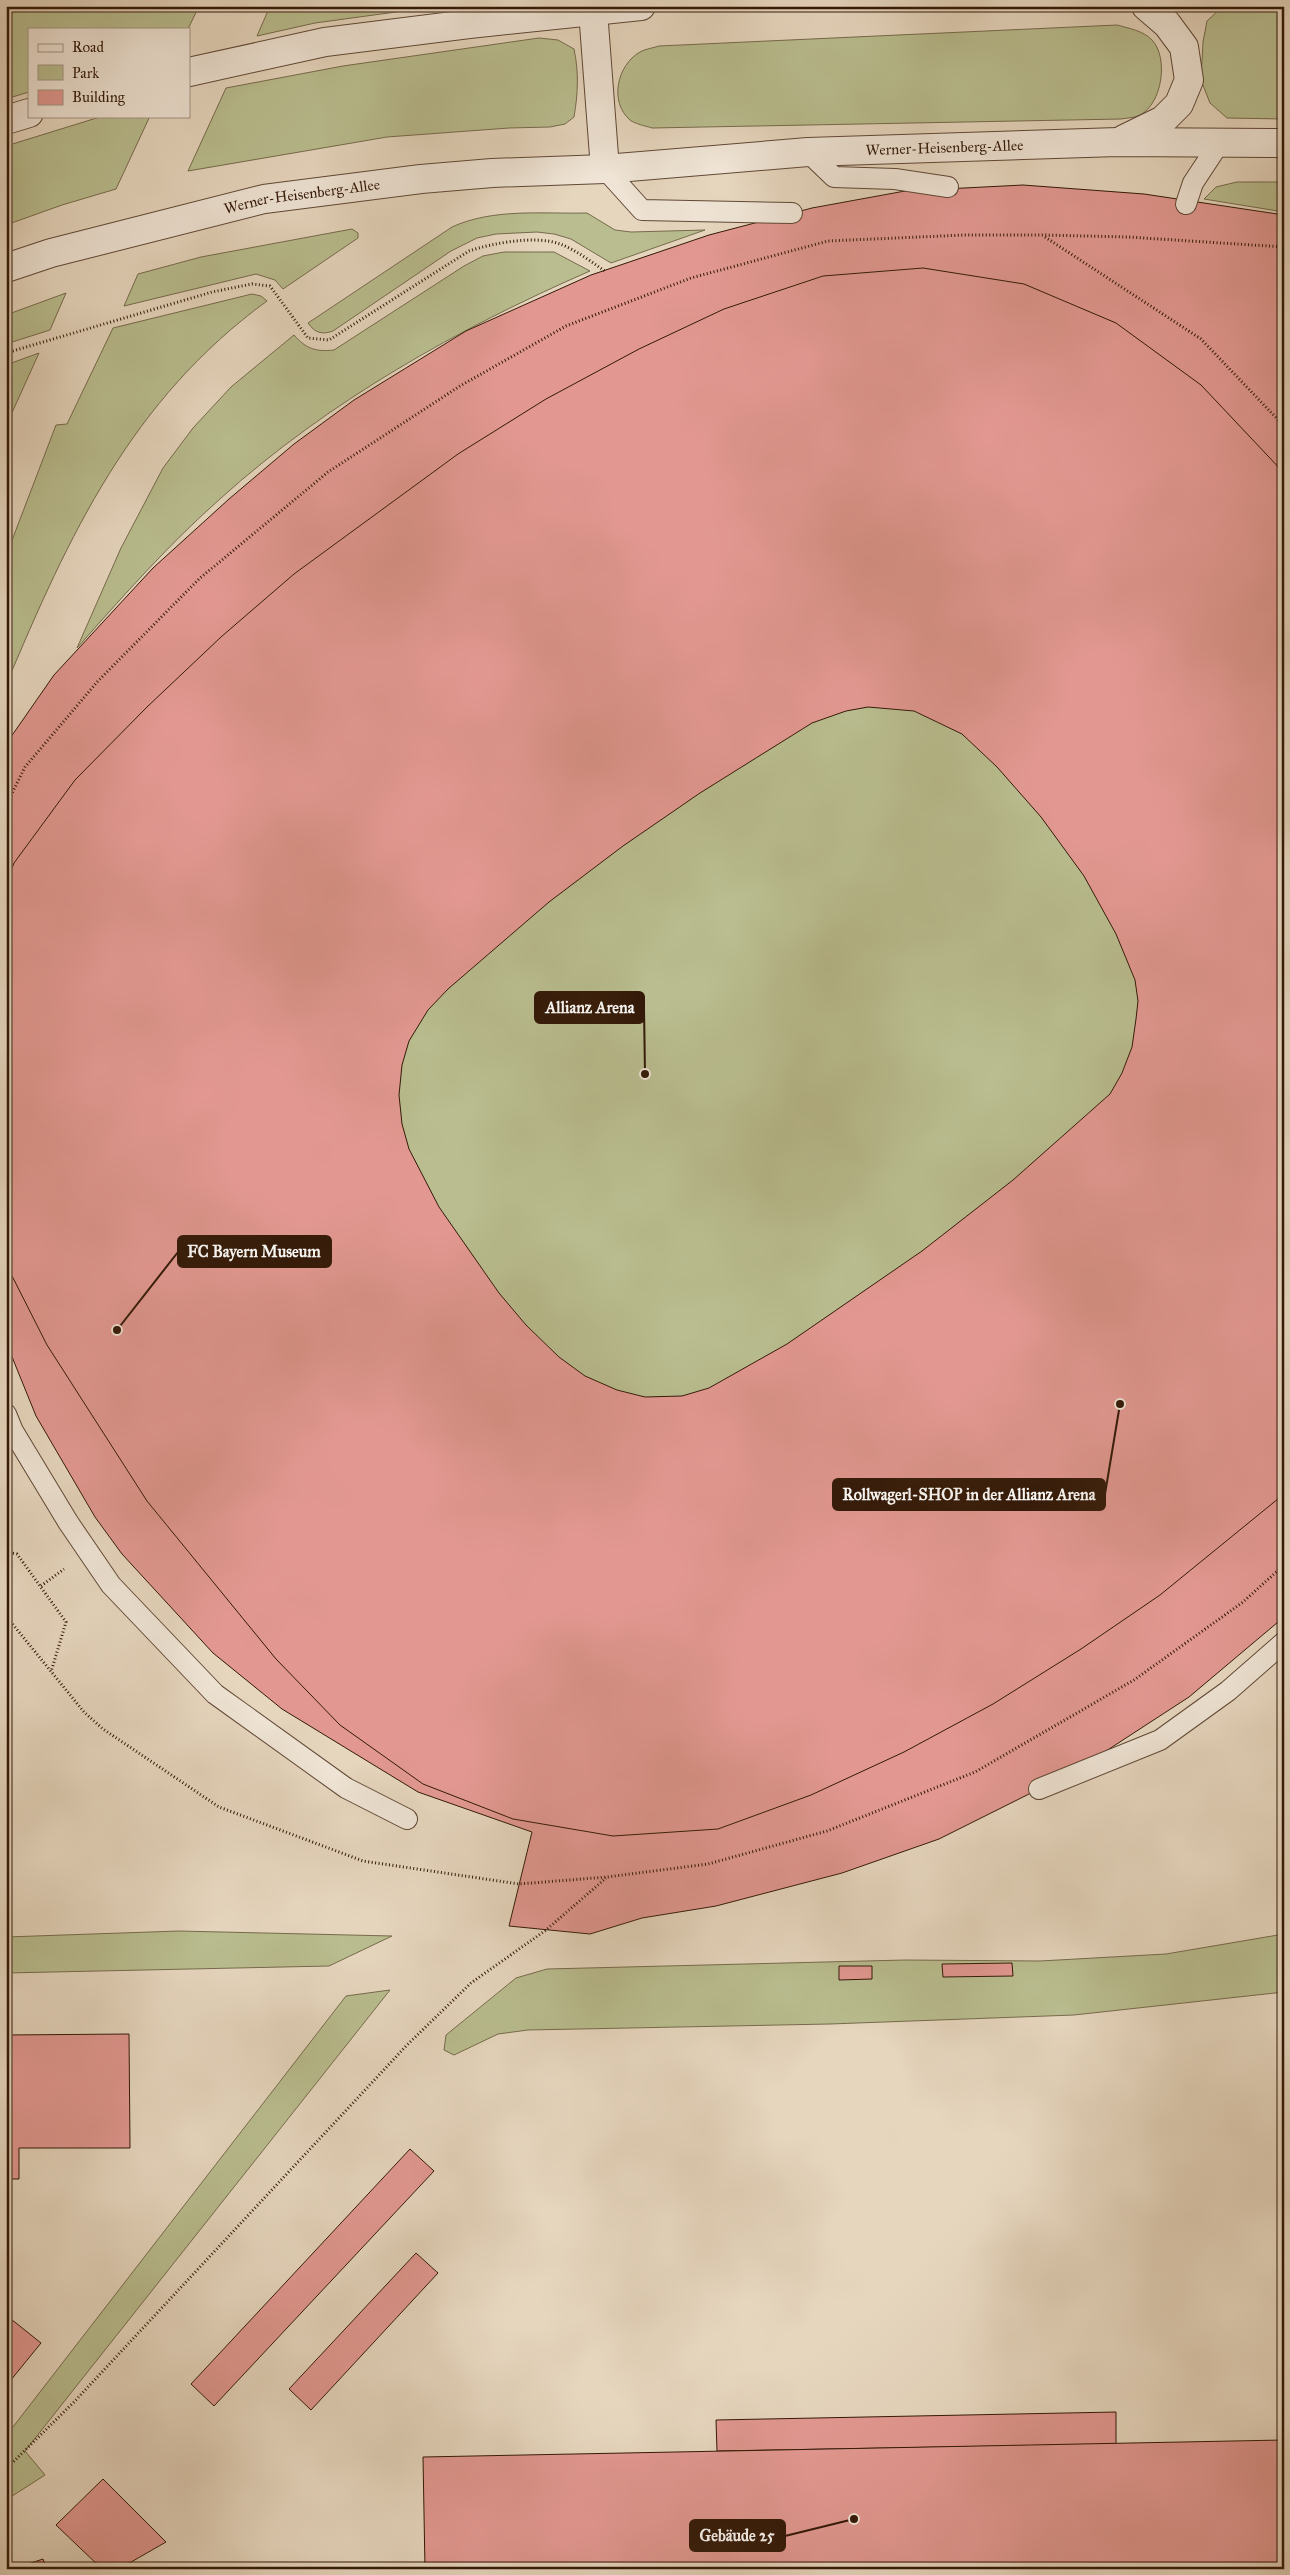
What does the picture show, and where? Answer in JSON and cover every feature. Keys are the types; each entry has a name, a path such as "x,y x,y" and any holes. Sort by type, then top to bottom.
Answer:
{"street":[{"path":"190,72 325,42 469,24 641,6"},
{"path":"1118,142 1163,120 1179,104 1189,80 1184,47 1167,24 1146,6"},
{"path":"593,11 605,169"},
{"path":"6,120 28,113"},
{"name":"Werner-Heisenberg-Allee","path":"6,268 51,253 264,199 421,180 492,174 605,169 808,152 1118,142 1284,143"}],"lane":[{"path":"1186,204 1193,183 1220,142"},
{"path":"808,152 834,177 895,179 948,187"},
{"path":"605,169 642,210 792,213"},
{"path":"6,1414 13,1431 68,1522 111,1585 215,1694 346,1788 407,1819"},
{"path":"1039,1789 1160,1740 1228,1691 1284,1642"}],"path":[{"path":"6,805 25,767 98,680 200,579 328,472 460,386 566,326 691,278 828,241 965,235 1044,235 1128,237 1284,247"},
{"path":"1044,235 1201,339 1284,426"},
{"path":"6,353 212,292 252,284 270,286 308,338 329,340 469,251 492,244 538,241 559,243 606,272"},
{"path":"1278,421 1284,419"},
{"path":"6,1552 17,1554 66,1622 51,1672"},
{"path":"6,1616 84,1712 103,1729 220,1807 363,1861 519,1884 607,1877 708,1864 827,1831 975,1772 1134,1680 1243,1602 1284,1565"},
{"path":"41,1586 52,1578"},
{"path":"6,2469 74,2402 407,2045 471,1983 546,1930 607,1877"}],"green space":[{"path":"39,6 199,6 188,28 28,28 28,92 6,99 6,14"},
{"path":"270,6 440,6 315,23 257,36"},
{"path":"1230,6 1284,6 1284,119 1227,118 1210,103 1201,80 1203,42 1207,21 1220,9"},
{"path":"1117,25 1136,30 1149,37 1157,48 1160,58 1161,80 1154,101 1140,115 1130,118 652,128 630,120 619,104 618,84 626,66 632,58 642,51 659,46"},
{"path":"539,38 558,40 574,49 577,83 574,117 565,124 550,127 509,128 387,137 188,171 226,88 343,66"},
{"path":"97,118 149,118 116,189 62,205 6,225 6,146"},
{"path":"1237,182 1284,182 1284,212 1204,199 1216,187"},
{"path":"587,213 615,230 631,232 705,230 611,263 571,239 554,234 537,232 496,234 477,238 451,251 333,331 319,332 308,323 452,227 468,221 501,214"},
{"path":"352,229 358,233 358,238 283,289 275,280 256,274 124,306 138,274 201,257"},
{"path":"504,252 554,252 590,271 491,317 443,343 350,399 306,430 262,463 183,534 77,648 121,548 163,468 193,428 231,387 294,335 303,344 312,348 334,350 464,266 483,256"},
{"path":"1024,284 1284,1494 904,1752 14,863"},
{"path":"66,293 50,330 6,344 6,315"},
{"path":"252,294 261,296 267,301 219,340 178,382 141,426 109,474 80,524 54,576 6,685 6,556 56,425 67,424 113,328"},
{"path":"39,353 6,426 6,365"},
{"path":"179,1931 392,1936 329,1966 6,1973 6,1937"},
{"path":"1284,1934 1284,1992 1074,2015 830,2024 528,2030 498,2034 454,2055 444,2050 446,2035 516,1978 547,1969 905,1960 1040,1961 1166,1954"},
{"path":"390,1990 25,2451 45,2475 6,2500 6,2436 346,1996"}],"building":[{"path":"1023,185 1144,194 1284,215 1284,569 1227,502 1164,439 1089,381 1007,344 911,327 819,335 727,368 564,453 484,504 334,615 197,737 135,802 75,877 37,965 20,1072 31,1157 63,1245 103,1322 197,1466 253,1539 318,1613 376,1673 454,1730 532,1762 625,1776 720,1768 807,1738 893,1694 975,1647 1054,1596 1198,1491 1284,1416 1284,1617 1189,1697 1106,1751 1039,1789 939,1839 842,1873 716,1906 642,1918 590,1934 509,1926 532,1832 418,1792 282,1709 213,1653 122,1554 95,1517 36,1416 6,1342 6,744 54,675 153,568 229,499 294,444 354,400 466,331 591,275 709,235 812,208 905,191"},
{"path":"923,268 1024,284 1116,323 1201,385 1284,473 1284,1494 1160,1595 1081,1649 993,1704 904,1752 811,1795 718,1829 613,1836 513,1819 423,1784 340,1725 276,1659 147,1501 47,1345 6,1264 6,883 14,863 75,780 147,707 221,637 294,574 458,454 546,399 639,349 724,309 823,276","holes":["868,707 914,711 962,734 997,767 1041,817 1084,876 1116,934 1135,980 1138,1001 1136,1019 1132,1047 1122,1073 1110,1094 1013,1180 922,1251 787,1344 709,1388 682,1396 645,1397 617,1390 585,1376 559,1357 526,1325 499,1293 439,1207 409,1149 402,1124 399,1095 402,1065 409,1041 428,1010 448,989 549,902 623,846 700,793 812,723 846,711"]},
{"path":"1012,1963 1013,1976 943,1977 942,1964"},
{"path":"839,1966 872,1966 872,1979 839,1980"},
{"path":"129,2034 130,2148 19,2148 19,2179 6,2179 6,2035"},
{"path":"410,2149 434,2171 214,2406 191,2384"},
{"path":"416,2253 438,2273 311,2410 289,2389"},
{"path":"6,2315 41,2343 6,2386"},
{"path":"1116,2412 1116,2444 717,2451 716,2420"},
{"path":"1284,2440 1284,2569 425,2569 423,2457"},
{"path":"103,2479 166,2542 119,2569 102,2569 56,2525"},
{"path":"43,2559 47,2569 13,2569"}],"place":[{"name":"Allianz Arena","path":"645,1074"},
{"name":"FC Bayern Museum","path":"117,1330"},
{"name":"Rollwagerl-SHOP in der Allianz Arena","path":"1120,1404"},
{"name":"Gebäude 25","path":"854,2519"}]}
